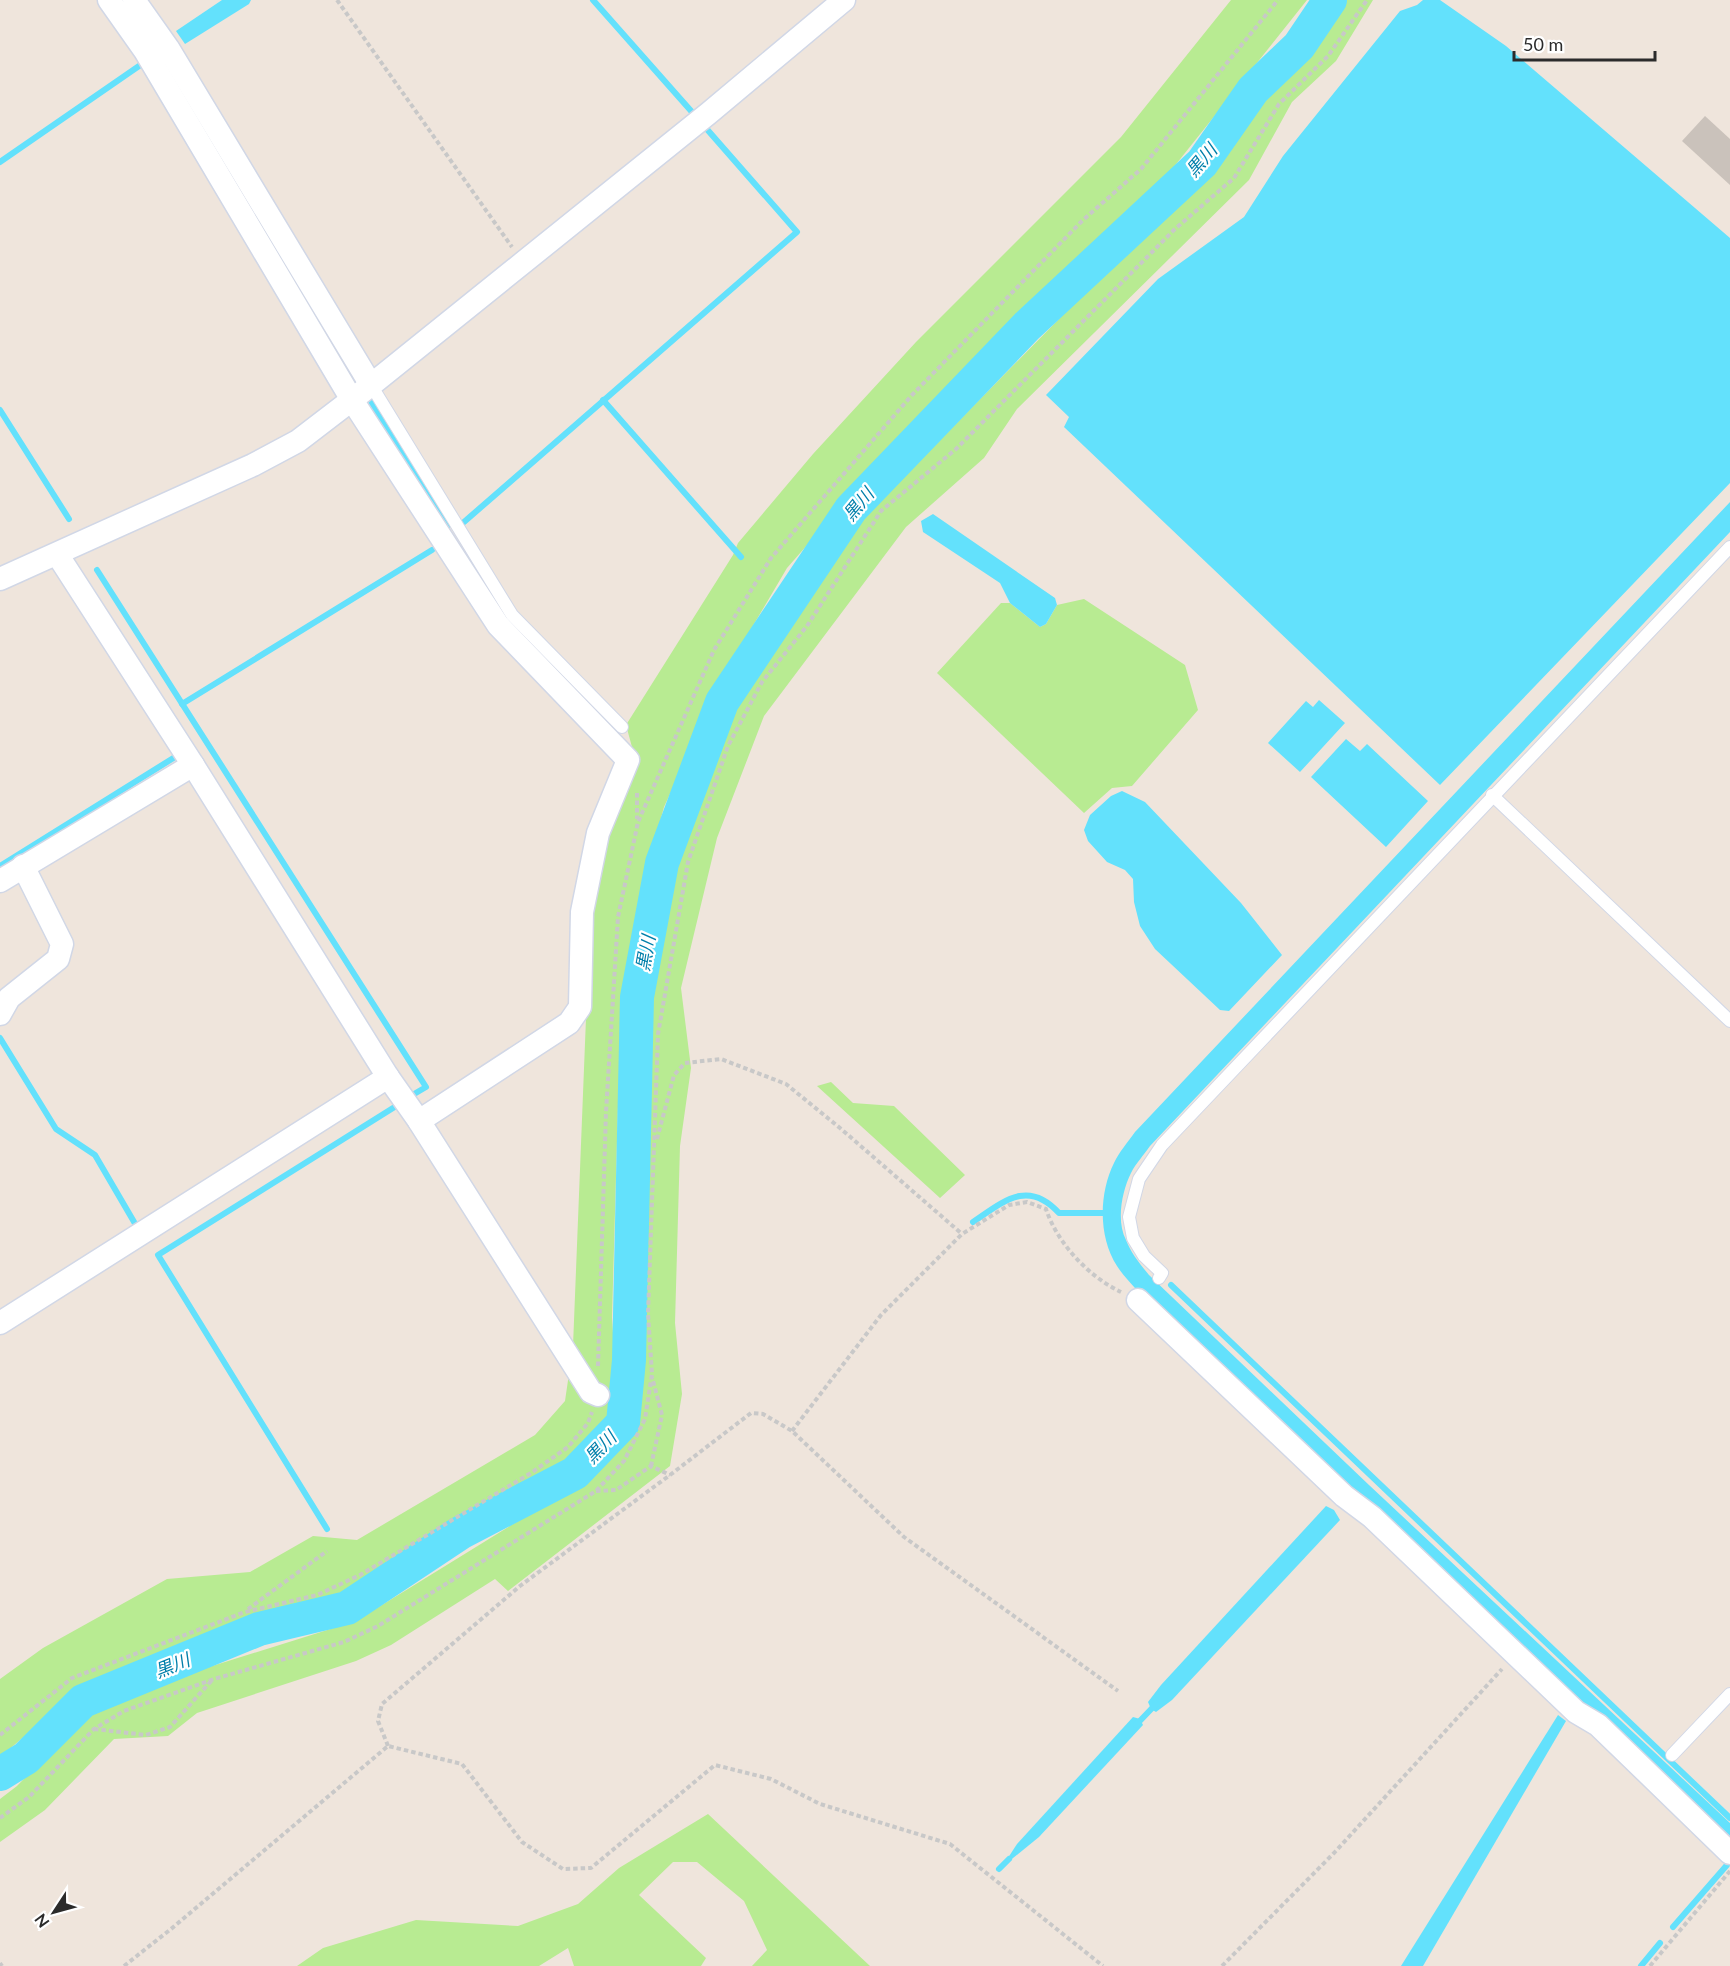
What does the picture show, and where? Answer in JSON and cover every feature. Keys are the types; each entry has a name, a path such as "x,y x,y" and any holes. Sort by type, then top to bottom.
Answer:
{"street":[{"path":"109,0 145,51 352,400 498,625 628,760 598,833 582,912 580,1007 569,1023 410,1107"},
{"path":"134,0 168,48 371,385"},
{"path":"0,579 253,465 298,441 710,113 844,0"},
{"path":"72,547 193,765 388,1077 410,1107 591,1392 598,1395"},
{"path":"0,881 193,765"},
{"path":"0,1014 9,998 58,959 62,944 23,866"},
{"path":"0,1323 388,1077"},
{"path":"1138,1300 1344,1496 1372,1517 1570,1707 1598,1725 1730,1853"}],"lane":[{"path":"371,385 512,615 622,727"},
{"path":"1159,1278 1162,1273 1144,1256 1133,1238 1129,1217 1139,1179 1156,1153 1492,795 1730,547"},
{"path":"1492,795 1730,1021"},
{"path":"1672,1755 1730,1694"}],"path":[{"path":"337,0 523,262"},
{"path":"0,1735 72,1678 245,1612 317,1595 360,1575 531,1473 568,1447 588,1424 598,1395 606,1112 618,917 638,822 714,650 771,558 912,395 1083,220 1141,169 1278,0"},
{"path":"596,1491 616,1490 651,1466 662,1415 652,1374 648,1314 658,1034 688,862 729,746 762,682 807,626 881,512 956,449 1175,229 1234,178 1279,104 1328,56 1366,0"},
{"path":"654,1147 674,1075 685,1063 721,1059 786,1084 962,1234"},
{"path":"792,1431 881,1315 962,1234 1009,1204 1027,1202 1046,1209 1050,1224 1082,1265 1107,1286 1138,1300"},
{"path":"0,1818 29,1797 94,1729 124,1711 214,1679 344,1642 378,1626 596,1491 624,1461 645,1419 652,1374"},
{"path":"388,1746 378,1720 382,1704 520,1586 751,1413 763,1414 792,1431 904,1537 1118,1691"},
{"path":"651,1466 670,1475"},
{"path":"245,1612 327,1551"},
{"path":"1222,1966 1334,1853 1515,1656"},
{"path":"94,1729 146,1735 170,1727 214,1679"},
{"path":"124,1966 388,1746"},
{"path":"388,1746 462,1764 522,1842 563,1869 591,1868 715,1765 771,1779 820,1804 950,1844 1103,1966"},
{"path":"1650,1966 1730,1870"}],"green space":[{"path":"1231,0 1307,0 1169,173 920,416 787,568 724,675 664,807 645,878 618,1106 612,1318 617,1391 604,1430 575,1461 344,1601 250,1627 77,1692 0,1757 0,1679 43,1648 167,1579 250,1572 313,1536 357,1540 535,1435 565,1401 573,1346 586,1018 587,915 604,836 635,758 626,725 733,555 738,543 813,454 916,342 1121,137"},
{"path":"1347,0 1373,0 1336,61 1292,102 1249,180 1017,409 984,458 906,527 764,716 717,838 681,988 691,1068 680,1146 675,1323 682,1394 670,1466 508,1591 495,1579 391,1645 356,1661 197,1713 168,1736 114,1739 45,1810 0,1842 0,1799 17,1786 75,1726 123,1694 356,1621 594,1474 627,1432 638,1387 636,1334 645,1037 674,860 715,740 747,678 867,502 938,442 1167,209 1221,163 1267,90 1305,61"},
{"path":"1084,599 1185,665 1198,710 1132,786 1112,788 1084,813 937,673 1001,603 1010,603 1040,627 1046,624 1057,605"},
{"path":"831,1082 853,1103 894,1106 965,1175 940,1198 817,1086"},
{"path":"708,1814 870,1966 752,1966 767,1950 744,1901 697,1862 673,1862 639,1895 706,1958 701,1966 574,1966 568,1948 539,1966 297,1966 323,1948 416,1920 518,1926 578,1904 619,1868"}],"water":[{"path":"222,0 251,0 249,4 185,44 176,31"},
{"path":"1423,0 1440,0 1506,46 1730,238 1730,483 1440,785 1064,427 1069,417 1046,395 1158,279 1244,217 1283,156 1400,11 1417,5"},
{"path":"1730,502 1730,532 1150,1146 1128,1180 1123,1197 1121,1224 1128,1245 1149,1275 1369,1485 1730,1823 1730,1843 1580,1706 1135,1288 1119,1269 1106,1242 1103,1201 1114,1163 1135,1132"},
{"path":"933,514 1055,598 1057,605 1046,624 1040,627 1010,603 1000,583 923,532 921,521"},
{"path":"1319,700 1345,723 1300,772 1268,743 1306,701 1313,707"},
{"path":"1346,739 1360,751 1367,744 1428,801 1386,847 1311,777"},
{"path":"1122,791 1145,802 1241,903 1282,955 1229,1011 1220,1010 1155,949 1140,926 1134,902 1133,879 1125,870 1107,862 1088,841 1084,830 1090,815 1111,796"},
{"path":"1326,1506 1334,1510 1340,1520 1172,1700 1156,1712 1151,1709 1148,1702 1161,1685"},
{"path":"1558,1715 1566,1721 1423,1966 1401,1966"},
{"path":"1133,1717 1140,1719 1143,1725 1039,1837 1002,1867 1017,1844"}],"building":[{"path":"1705,116 1730,139 1730,185 1682,141"}],"waterway":[{"path":"593,0 692,112"},
{"name":"黒川","path":"0,1774 26,1758 83,1701 259,1629 347,1608 460,1533 575,1473 623,1423 629,1360 637,997 662,863 722,702 851,509 1027,326 1202,163 1253,90 1299,46 1330,0"},
{"path":"0,162 139,66"},
{"path":"464,522 797,232 705,127"},
{"path":"366,395 447,527"},
{"path":"603,400 741,557"},
{"path":"0,410 69,519"},
{"path":"182,704 432,550"},
{"path":"97,570 426,1087 409,1097"},
{"path":"0,866 175,757"},
{"path":"0,1038 56,1129 95,1155 137,1227"},
{"path":"327,1529 158,1255 401,1103"},
{"path":"973,1222 1006,1201 1026,1195 1037,1197 1059,1213 1110,1213"},
{"path":"1171,1285 1730,1818"},
{"path":"1136,1725 1156,1704"},
{"path":"999,1869 1009,1859"},
{"path":"1673,1927 1727,1865"},
{"path":"1641,1966 1660,1943"}]}
